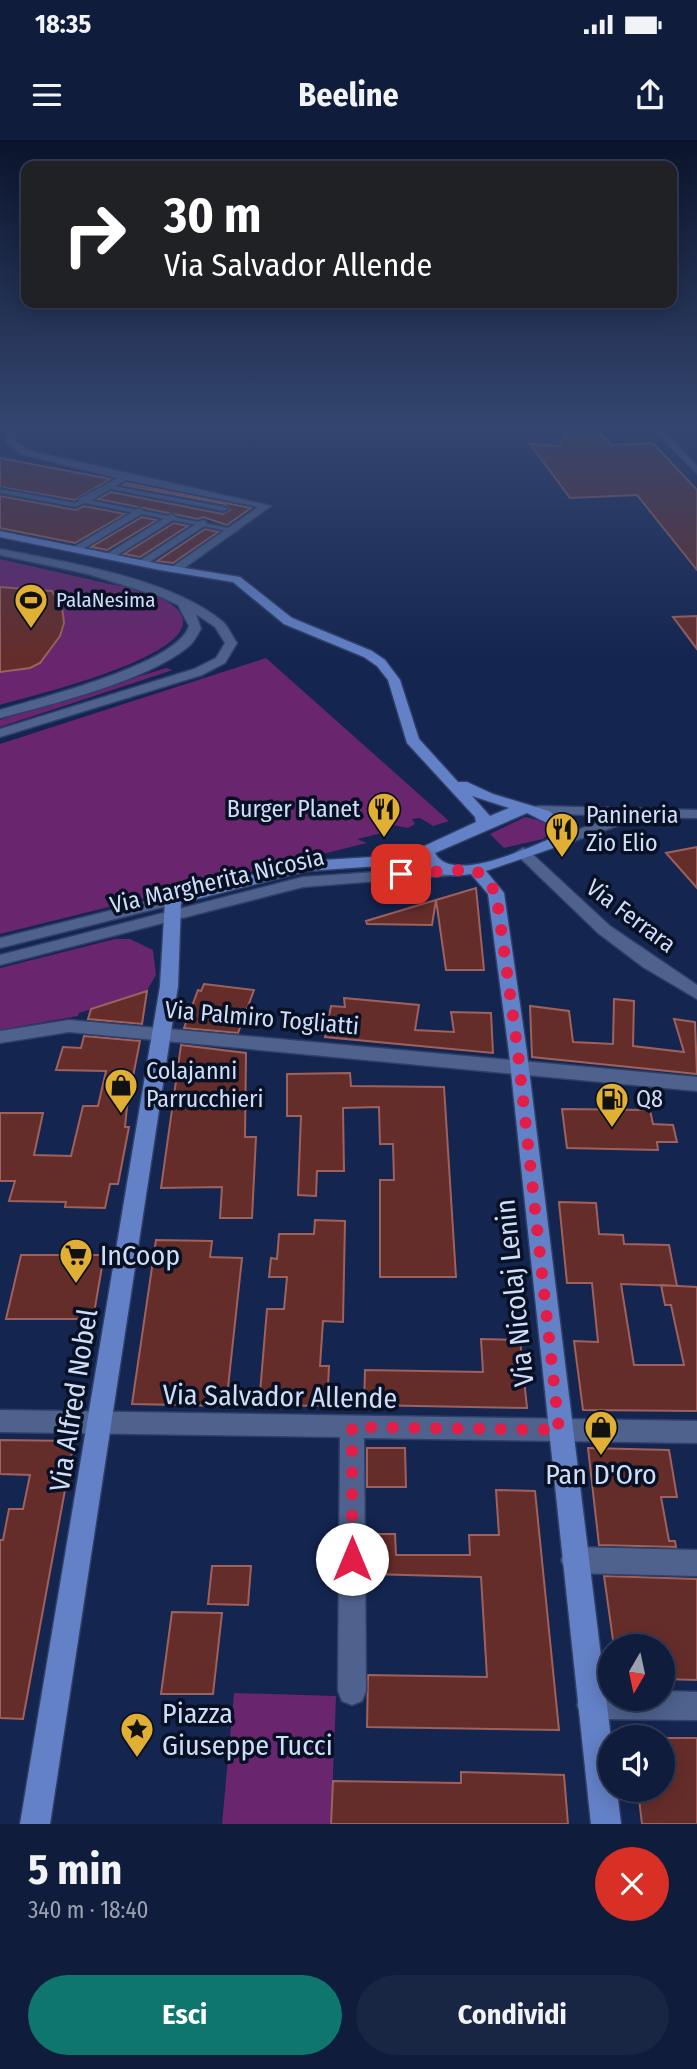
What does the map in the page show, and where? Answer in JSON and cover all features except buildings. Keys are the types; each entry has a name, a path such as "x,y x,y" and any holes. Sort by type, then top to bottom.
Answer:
{"main road":[{"path":"0,534 107,557 228,576 243,581 280,616 354,647 381,663 394,680 412,740 482,816 485,826"},
{"path":"426,851 427,859 448,872 482,877 523,853 557,842 563,826 532,810 478,795 444,773"},
{"name":"Via Margherita Nicosia","path":"173,908 299,868 408,859 511,812 532,810"},
{"name":"Via Nicolaj Lenin","path":"482,877 496,892 519,1068 606,1824"},
{"name":"Via Alfred Nobel","path":"35,1824 169,986 173,908"}],"street":[{"path":"176,569 266,506 257,504"},
{"path":"74,550 139,511"},
{"path":"107,557 171,517"},
{"path":"141,563 202,523"},
{"path":"0,552 130,583 181,603 221,626 230,637 231,649 221,660 198,672 0,733"},
{"path":"111,679 163,659 188,643 196,623 181,603"},
{"path":"0,714 165,665 179,669 176,674 142,688"},
{"path":"532,810 697,814"},
{"path":"557,842 614,820 651,814"},
{"name":"Via Ferrara","path":"523,853 562,895 614,936 697,993"},
{"name":"Via Margherita Nicosia","path":"0,943 324,878 448,872"},
{"name":"Via Margherita Nicosia","path":"0,960 173,908"},
{"name":"Via Palmiro Togliatti","path":"0,1038 69,1026 697,1084"},
{"name":"Via Salvador Allende","path":"0,1420 697,1433"},
{"path":"352,1427 352,1690"},
{"path":"574,1560 697,1563"},
{"path":"591,1705 697,1706"}],"lane":[{"path":"97,504 234,530"},
{"path":"195,504 224,509"},
{"path":"202,523 232,504"}],"shaded area":[{"path":"0,559 154,595 182,616 179,633 158,650 125,666 49,692 0,705"},
{"path":"266,658 449,821 433,826 420,818 412,819 415,824 408,828 392,825 383,833 357,839 367,843 0,934 0,744"},
{"path":"166,668 173,670 0,727 0,720"},
{"path":"525,817 546,822 551,832 543,839 504,848 490,834"},
{"path":"115,939 130,939 153,950 156,975 146,992 79,1013 78,1016 0,1030 0,968"},
{"path":"234,1693 336,1696 331,1824 222,1824"}],"place":[{"name":"PalaNesima","path":"31,630"},
{"name":"Burger Planet","path":"384,839"},
{"name":"Panineria Zio Elio","path":"562,859"},
{"name":"Colajanni Parrucchieri","path":"121,1115"},
{"name":"Q8","path":"612,1129"},
{"name":"InCoop","path":"76,1285"},
{"name":"Pan D'Oro","path":"601,1457"},
{"name":"Piazza Giuseppe Tucci","path":"137,1759"}],"route":[{"path":"352,1559 352,1427 559,1430 518,1053 496,892 475,869 401,874"}]}
